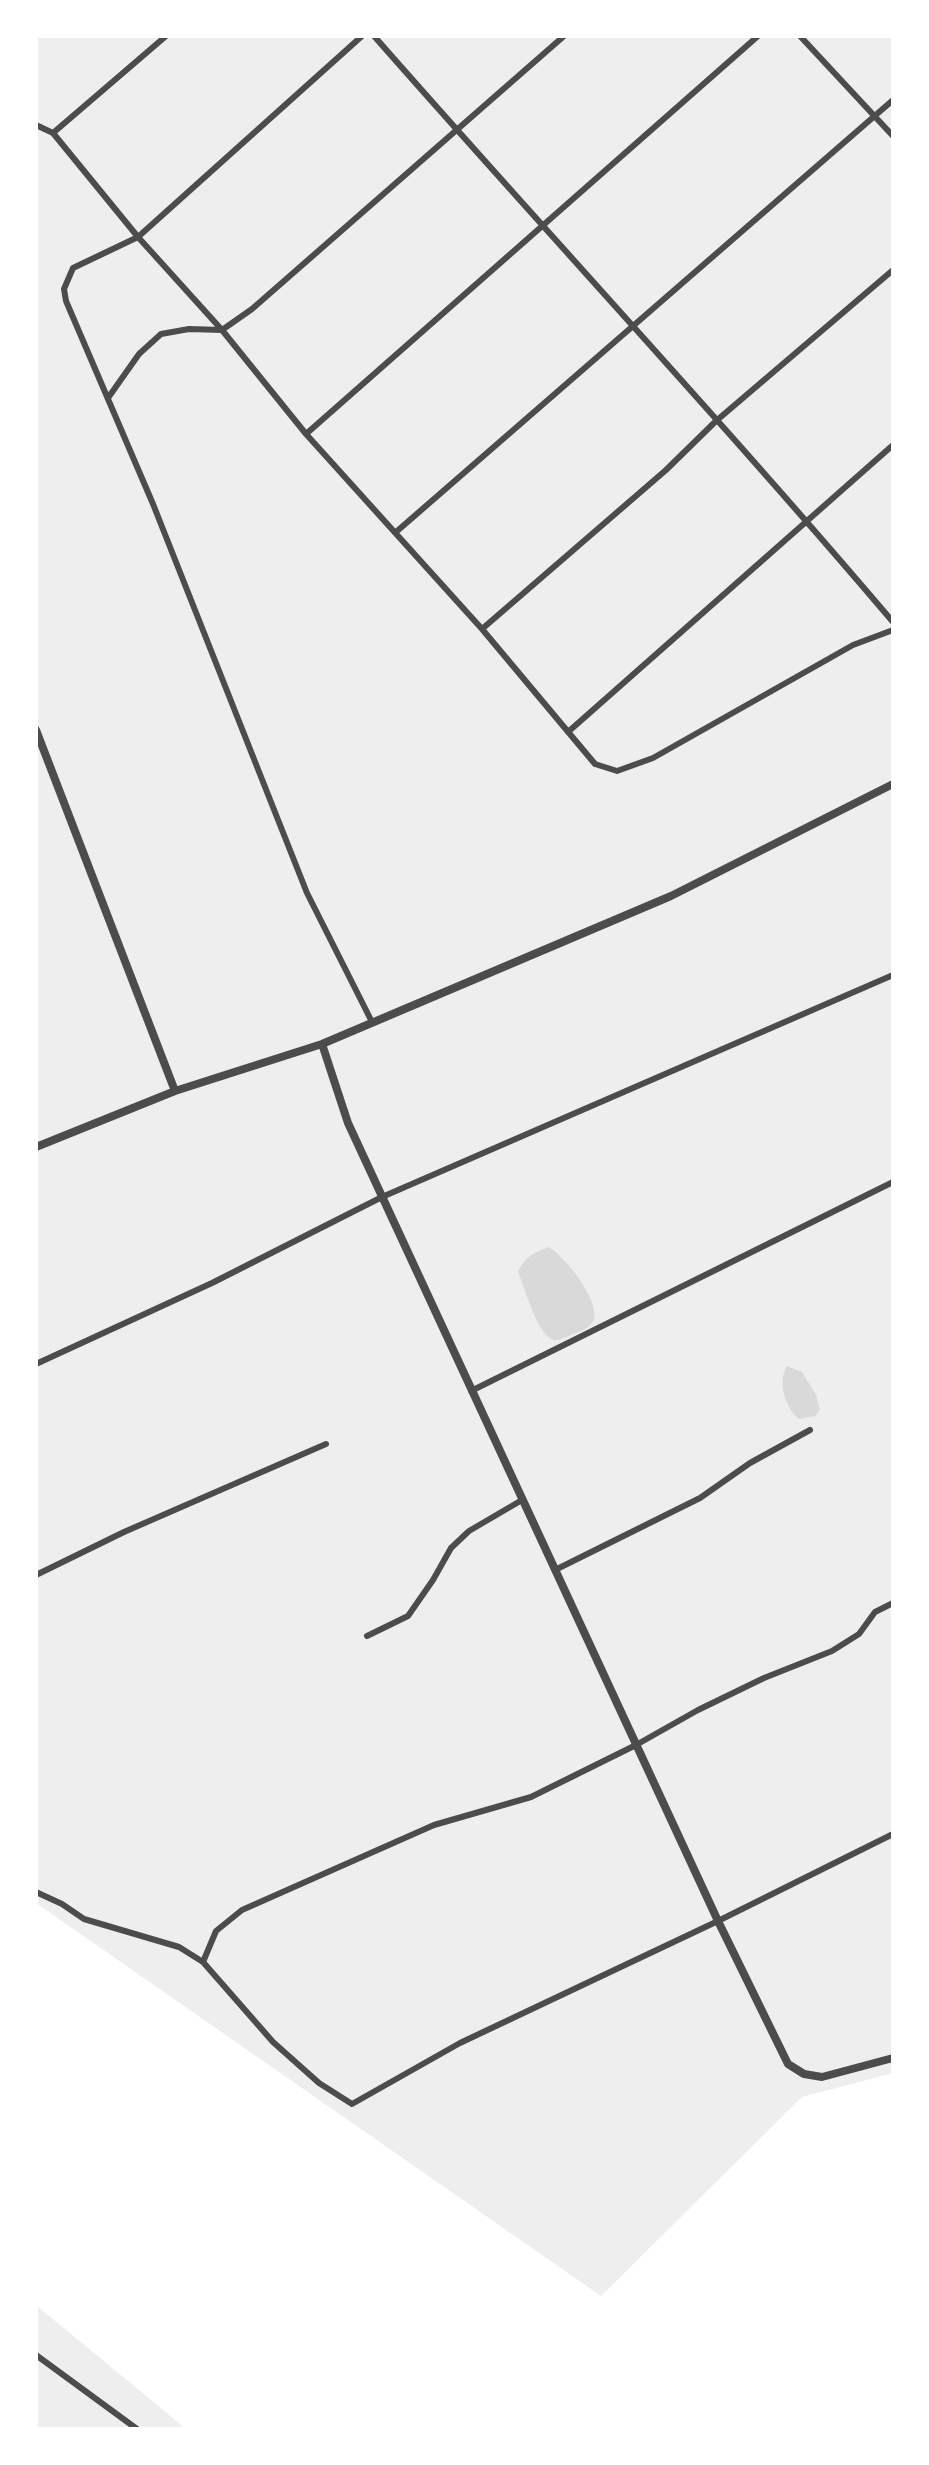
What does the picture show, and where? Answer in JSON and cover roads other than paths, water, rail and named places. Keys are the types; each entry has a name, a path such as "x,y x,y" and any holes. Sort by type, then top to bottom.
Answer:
{"street":[{"path":"36,730 40,752 175,1091"},
{"path":"36,1147 175,1091 322,1044 671,896 893,784"},
{"path":"322,1044 348,1123 718,1921 788,2064 804,2074 822,2077 893,2058"}],"lane":[{"path":"53,133 166,36"},
{"path":"362,36 138,237 73,268 64,289 66,301 153,504 307,893 372,1022"},
{"path":"374,36 542,228 807,520 893,622"},
{"path":"108,398 139,354 161,334 189,329 222,330 252,309 564,36"},
{"path":"306,434 758,36"},
{"path":"800,36 893,136"},
{"path":"396,532 893,100"},
{"path":"36,125 53,133 138,237 222,330 306,434 482,629 595,764 617,771 653,758 853,645 893,630"},
{"path":"482,629 666,470 716,421 893,270"},
{"path":"568,732 893,445"},
{"path":"36,1364 212,1283 382,1197 893,975"},
{"path":"471,1391 893,1182"},
{"path":"555,1570 700,1498 750,1463 810,1430"},
{"path":"36,1575 124,1532 326,1444"},
{"path":"367,1636 408,1616 451,1548 469,1531 522,1500"},
{"path":"203,1962 216,1931 242,1910 434,1825 531,1797 698,1710 764,1678 832,1651 859,1634 875,1612 893,1603"},
{"path":"36,1892 84,1919 179,1947 203,1962 273,2042 319,2083 352,2104 460,2043 893,1834"},
{"path":"36,2355 137,2429"}]}
